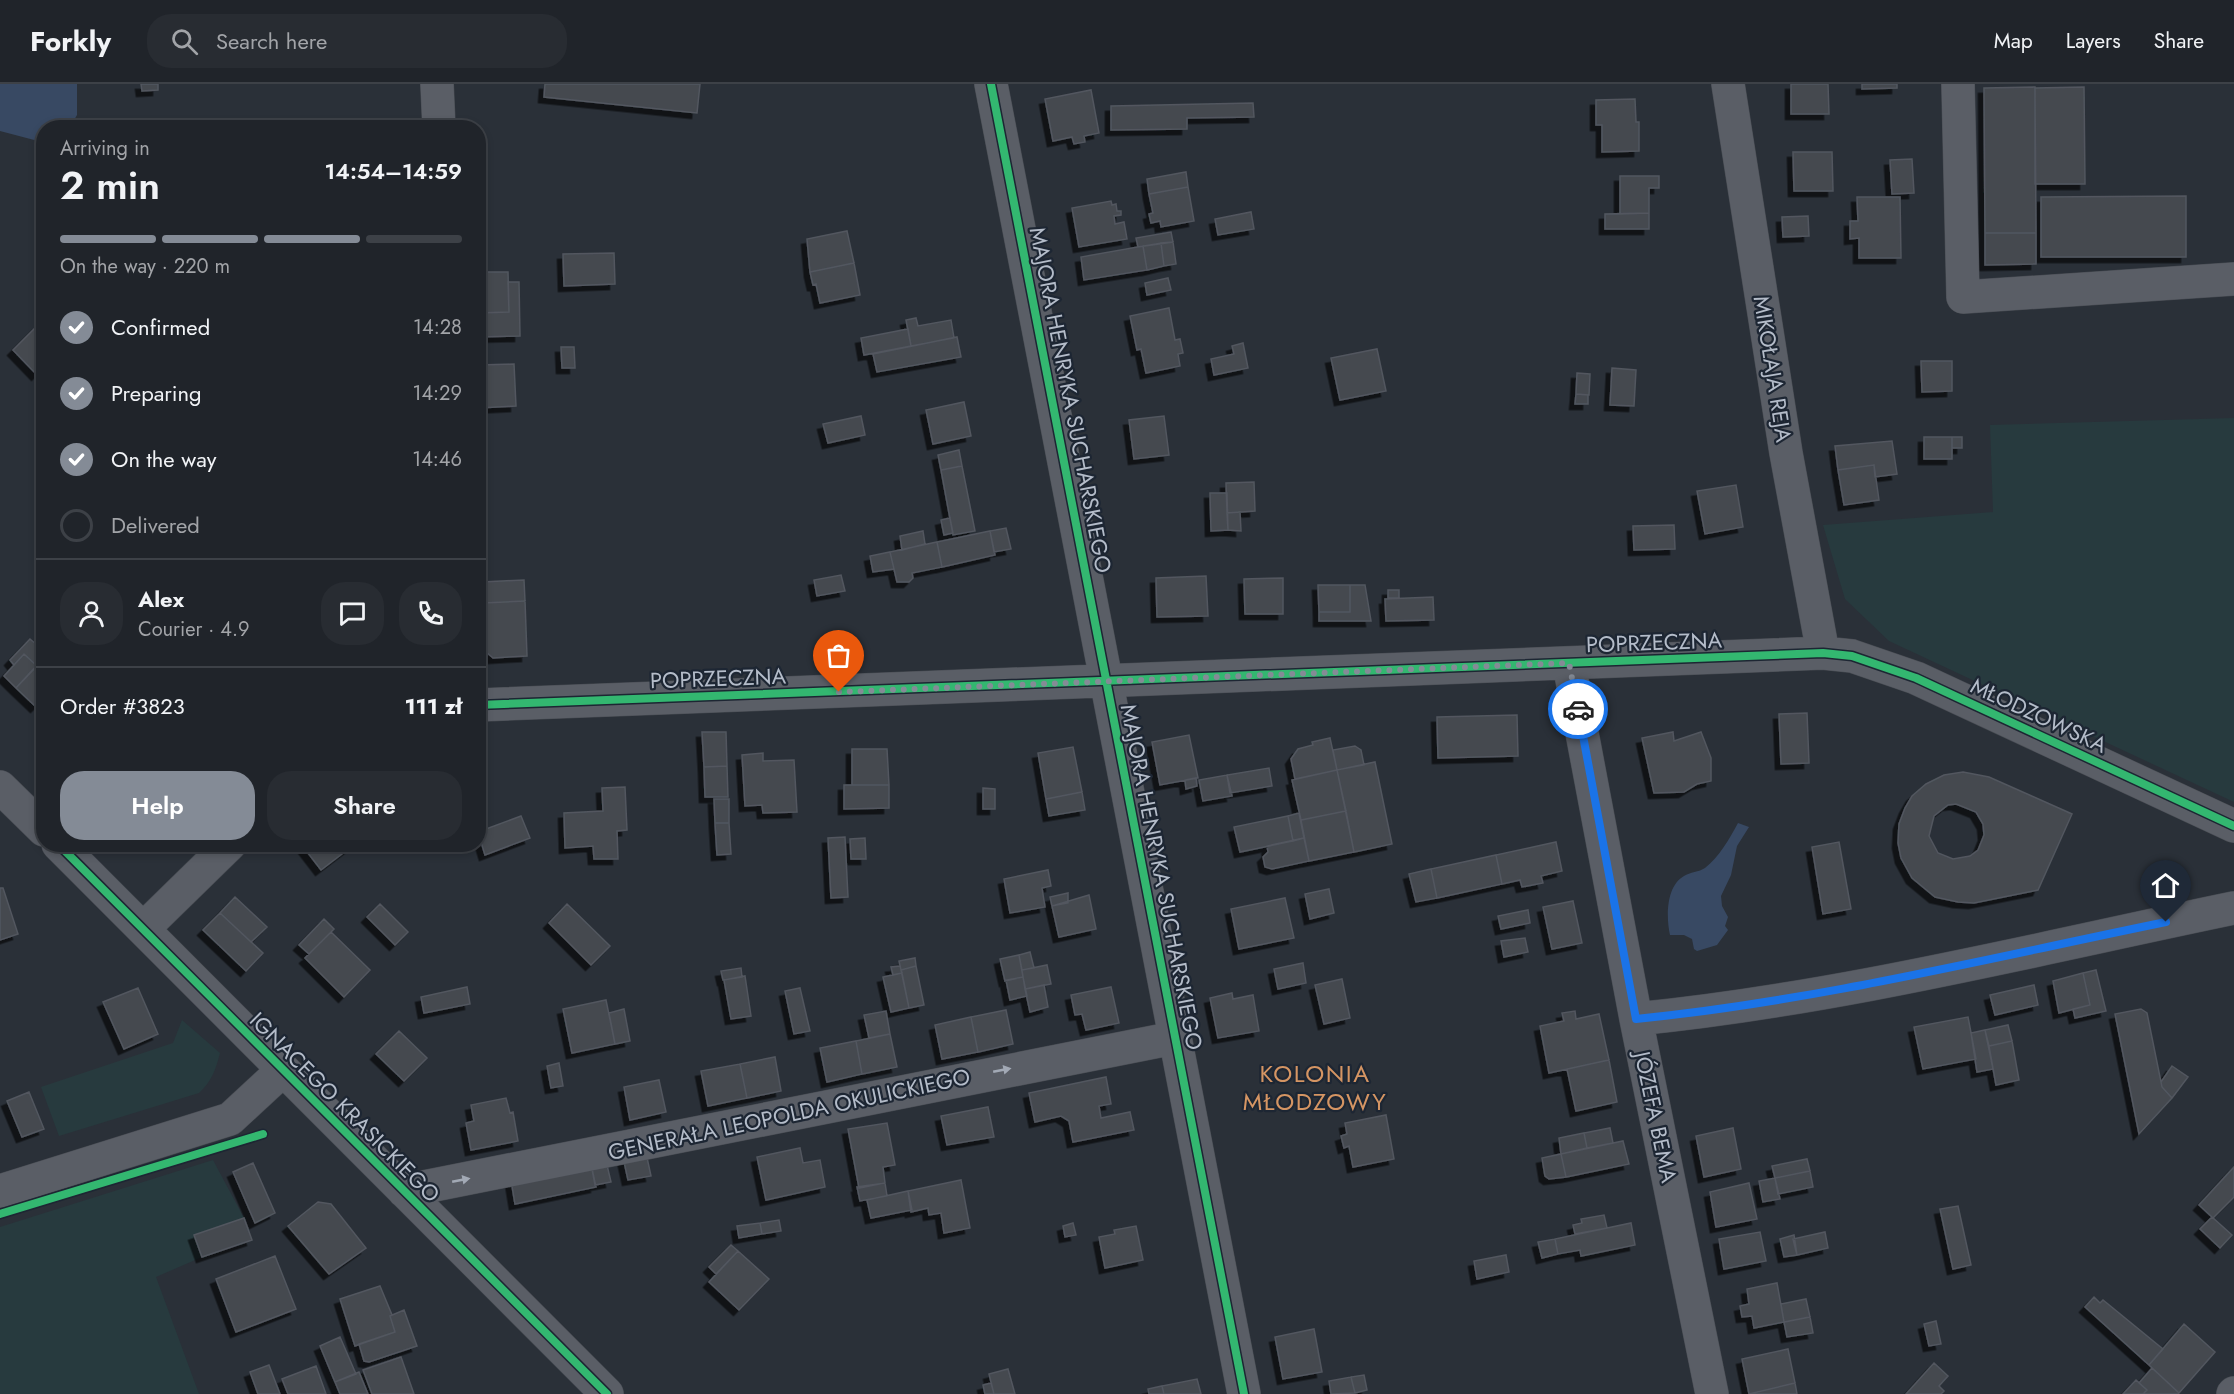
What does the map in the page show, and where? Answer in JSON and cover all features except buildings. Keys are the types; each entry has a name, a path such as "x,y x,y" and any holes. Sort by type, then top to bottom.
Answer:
{"street":[{"path":"437,84 439,120"},
{"name":"MAJORA HENRYKA SUCHARSKIEGO","path":"991,84 1244,1394"},
{"name":"MIKOŁAJA REJA","path":"1728,84 1786,453 1823,653"},
{"path":"1958,84 1963,297 2234,279"},
{"name":"POPRZECZNA","path":"486,705 1823,653"},
{"name":"MŁODZOWSKA","path":"1823,653 1852,656 1916,678 2234,826"},
{"name":"JÓZEFA BEMA","path":"1569,663 1636,1019 1712,1394"},
{"path":"0,787 36,822"},
{"name":"IGNACEGO KRASICKIEGO","path":"66,852 607,1394"},
{"path":"143,929 222,852"},
{"path":"1636,1019 1706,1012 1804,997 2234,908"},
{"name":"GENERAŁA LEOPOLDA OKULICKIEGO","path":"404,1191 1174,1038"},
{"path":"0,1191 230,1119 283,1070"}],"green space":[{"path":"2234,418 2234,802 1889,641 1845,599 1823,525 1993,512 1990,425"},
{"path":"182,1020 220,1053 213,1074 199,1093 59,1136 41,1087 173,1043"},
{"path":"213,1160 244,1218 195,1235 202,1257 156,1277 199,1394 0,1394 0,1227"}],"water":[{"path":"0,84 77,84 77,115 74,120 36,120 36,140 0,131"},
{"path":"1738,823 1749,827 1737,846 1731,875 1721,896 1722,906 1728,917 1725,926 1728,930 1717,945 1697,951 1694,949 1692,939 1684,935 1670,935 1668,911 1671,894 1678,881 1686,875 1705,868 1715,858"}],"cycle path":[{"path":"991,84 1244,1394"},
{"path":"486,705 1823,653 1852,656 1916,678 2234,826"},
{"path":"66,852 607,1394"},
{"path":"0,1214 263,1134"}],"way so far":[{"path":"839,692 1569,663 1578,709"}],"district":[{"name":"KOLONIA MŁODZOWY","path":"1315,1087"}],"route":[{"path":"1578,709 1636,1019 1706,1012 1804,997 2166,922"}]}
